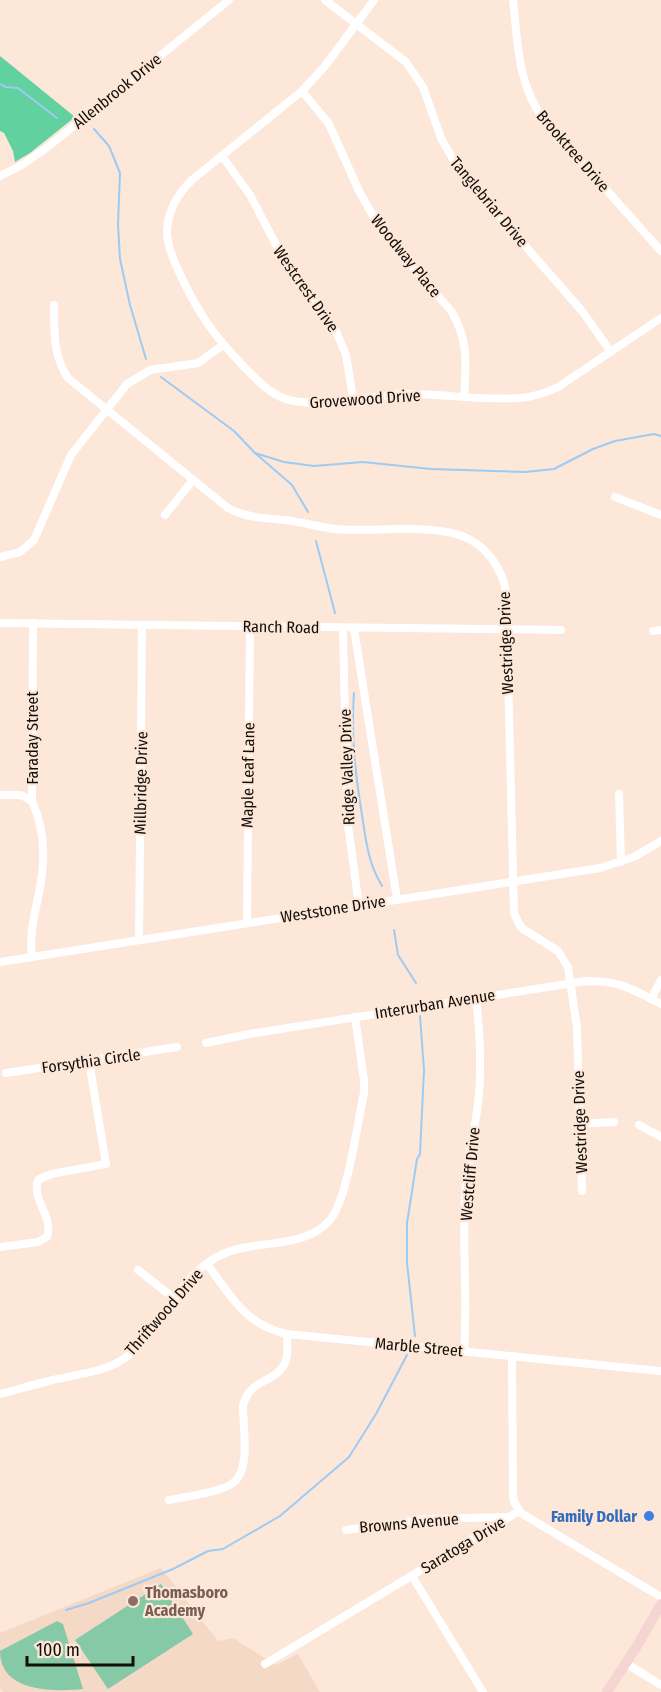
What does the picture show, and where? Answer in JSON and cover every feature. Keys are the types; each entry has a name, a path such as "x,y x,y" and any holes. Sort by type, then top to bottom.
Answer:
{"street":[{"name":"Allenbrook Drive","path":"0,176 22,165 49,146 229,0"},
{"name":"Tanglebriar Drive","path":"325,0 396,52 416,74 441,138 459,170 576,304 611,352"},
{"name":"Grovewood Drive","path":"374,0 325,66 302,91 193,179 173,205 167,231 170,252 192,301 206,324 223,345 266,387 283,398 309,403 402,394 519,398 540,395 558,387 661,318"},
{"name":"Brooktree Drive","path":"513,0 521,70 535,108 661,251"},
{"name":"Woodway Place","path":"302,91 329,124 359,191 377,223 452,312 459,325 466,348 464,396"},
{"name":"Westcrest Drive","path":"222,156 250,195 277,248 300,286 336,331 346,355 353,398"},
{"name":"Westridge Drive","path":"54,305 55,346 64,371 76,386 228,508 257,518 297,521 336,529 445,531 468,538 489,556 501,575 506,592 513,882 516,920 523,929 558,951 568,968 577,1028 582,1191"},
{"path":"0,557 20,552 34,540 71,455 127,384 141,374 160,367 198,363 223,345"},
{"path":"165,515 193,480"},
{"path":"615,497 661,515"},
{"name":"Ranch Road","path":"0,623 561,630"},
{"name":"Faraday Street","path":"32,957 31,934 42,874 41,825 32,801 33,623"},
{"name":"Millbridge Drive","path":"139,940 142,626"},
{"name":"Maple Leaf Lane","path":"247,923 250,627"},
{"name":"Ridge Valley Drive","path":"343,628 346,808 359,906"},
{"name":"Ridge Valley Drive","path":"354,628 397,898"},
{"path":"619,794 621,862"},
{"path":"0,795 21,795 32,801"},
{"name":"Weststone Drive","path":"0,962 600,868 634,857 661,841"},
{"path":"651,999 661,980"},
{"name":"Interurban Avenue","path":"206,1043 249,1034 571,983 609,981 628,987 661,1004"},
{"name":"Westcliff Drive","path":"464,1352 465,1195 480,1078 480,1034 476,998"},
{"name":"Thriftwood Drive","path":"0,1394 97,1370 122,1361 145,1340 175,1299 207,1264 232,1250 293,1240 315,1232 330,1220 339,1206 364,1093 355,1017"},
{"name":"Forsythia Circle","path":"6,1073 177,1047"},
{"path":"0,1247 38,1242 47,1237 49,1227 36,1190 38,1180 51,1174 106,1164 89,1061"},
{"path":"580,1124 614,1122"},
{"path":"639,1125 661,1137"},
{"name":"Marble Street","path":"207,1264 239,1307 251,1319 268,1329 287,1334 661,1371"},
{"path":"138,1270 175,1299"},
{"path":"169,1500 227,1487 238,1478 244,1464 243,1406 245,1399 254,1386 281,1368 287,1355 287,1334"},
{"path":"512,1356 513,1495 519,1511"},
{"name":"Saratoga Drive","path":"265,1664 519,1511 661,1597"},
{"name":"Browns Avenue","path":"346,1530 428,1519 509,1517"},
{"path":"412,1576 483,1692"},
{"path":"607,1692 627,1664 661,1604"},
{"path":"627,1664 661,1685"}],"shaded area":[{"name":"Thomasboro Academy","path":"161,1568 218,1641 233,1638 276,1665 298,1654 320,1692 3,1692 0,1688 0,1633"}],"green space":[{"path":"0,56 75,117 30,153 15,162 13,151 4,133 0,131"},
{"path":"161,1584 193,1634 108,1689 75,1640"},
{"path":"57,1621 63,1624 83,1689 57,1690 30,1686 18,1682 2,1665 0,1651"}],"waterway":[{"path":"0,84 18,88 57,118"},
{"path":"94,129 109,146 120,173 118,224 120,259 130,305 146,359"},
{"path":"161,377 234,431 292,485 308,512"},
{"path":"255,453 284,462 314,466 363,462 431,469 525,472 554,469 593,449 615,441 654,434 661,436"},
{"path":"316,541 335,613"},
{"path":"354,693 353,739 360,799 368,852 382,886"},
{"path":"394,930 398,955 416,983"},
{"path":"415,1336 407,1263 407,1223 417,1159 420,1154 424,1070 420,1016"},
{"path":"66,1610 173,1569 208,1551 223,1549 280,1516 349,1457 376,1414 407,1355"}],"place":[{"name":"Family Dollar","path":"649,1516"},
{"name":"Thomasboro Academy","path":"133,1601"}]}
